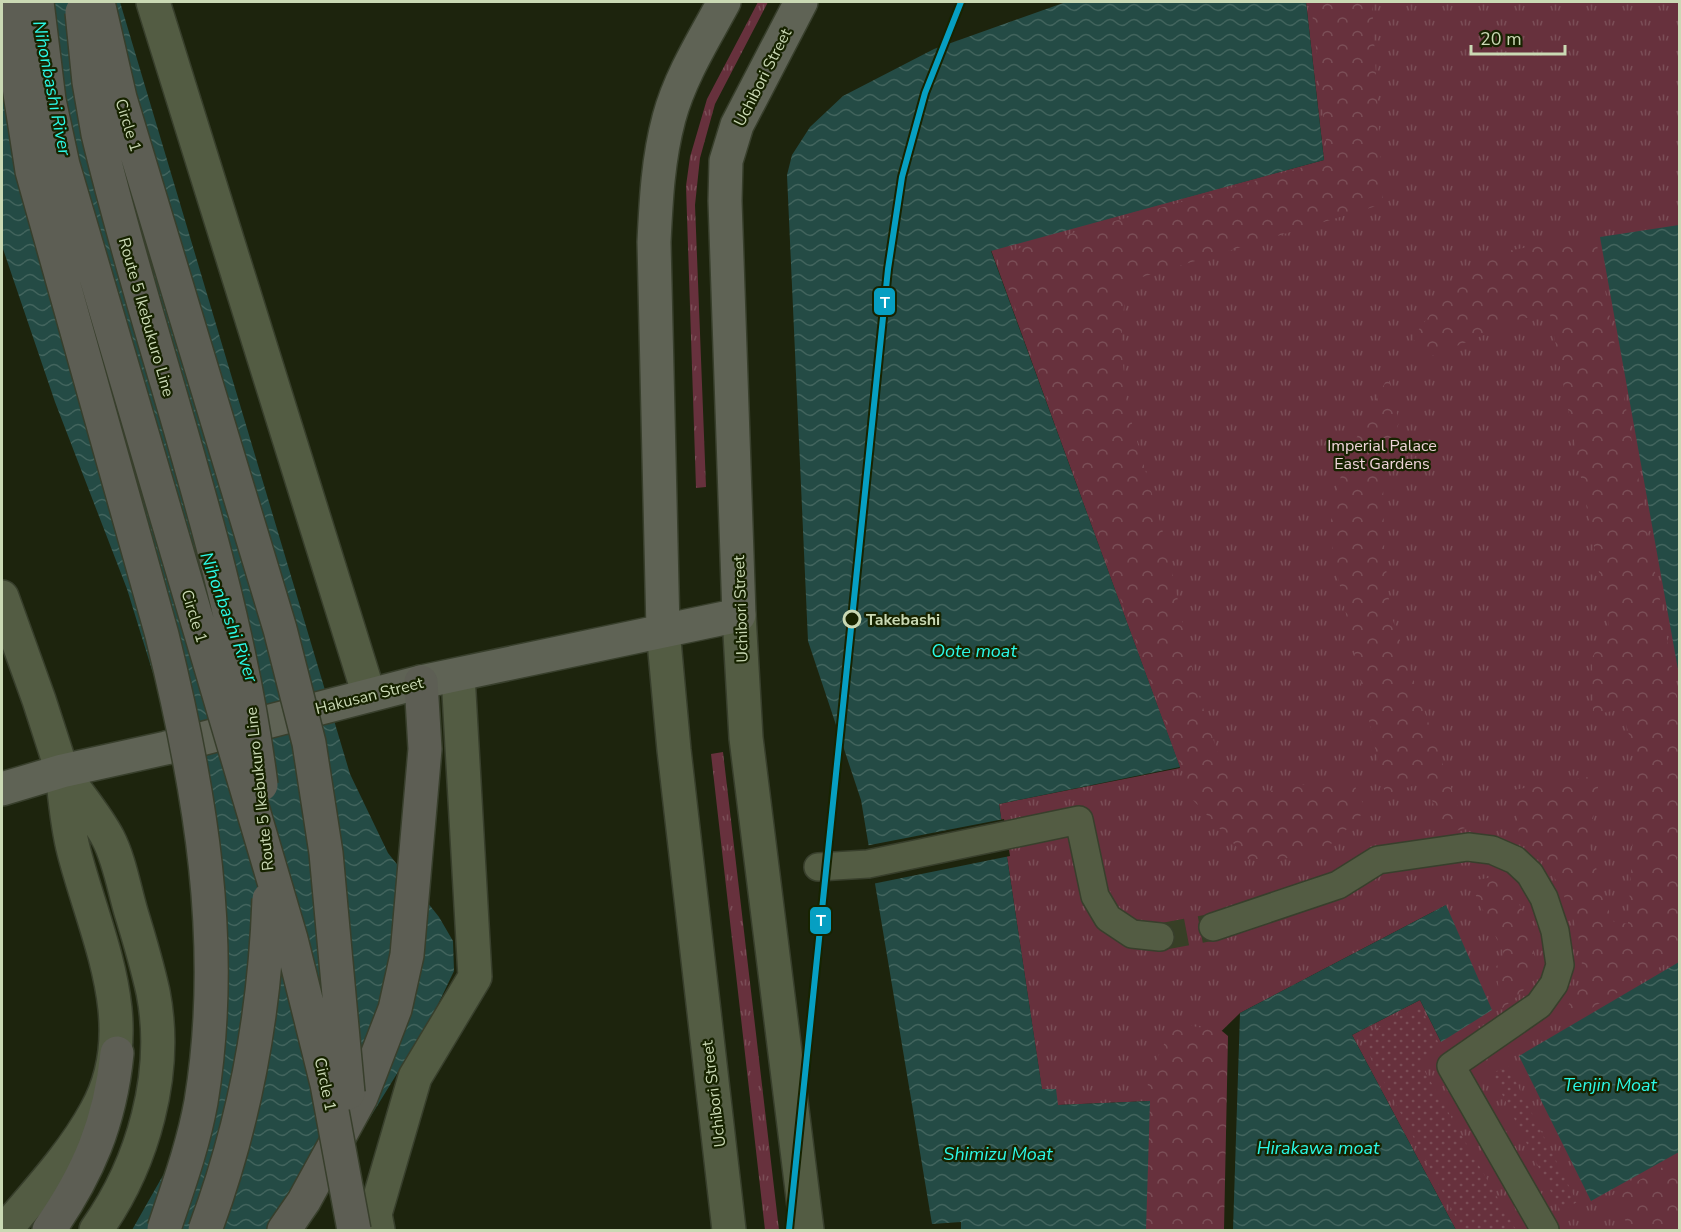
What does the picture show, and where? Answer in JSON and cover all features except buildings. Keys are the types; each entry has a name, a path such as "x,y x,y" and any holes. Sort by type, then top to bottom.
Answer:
{"highway":[{"path":"14,2 19,87 32,171 162,635 182,719 207,861 212,953 212,999 208,1052 192,1137 164,1230"},
{"name":"Circle 1","path":"37,2 49,100 63,165 291,939 327,1084 354,1230"},
{"name":"Route 5 Ikebukuro Line","path":"81,2 89,82 98,134 234,626 255,734 262,786 269,897 267,952 261,1010 244,1105 229,1163 205,1230"},
{"name":"Circle 1","path":"98,2 120,98 280,629 309,743 326,853 345,1069 368,1230"},
{"path":"284,1230 304,1201 361,1097 395,1009 407,955 424,757 421,682"},
{"path":"49,1230 85,1172 108,1113 117,1053"}],"main road":[{"name":"Uchibori Street","path":"663,630 654,242 656,182 668,119 678,90 724,2"},
{"name":"Uchibori Street","path":"739,615 725,201 726,161 737,125 801,2"},
{"name":"Hakusan Street","path":"2,789 62,771 166,748 421,682 739,615"}],"street":[{"path":"153,2 369,695"},
{"path":"2,597 62,771 72,843 114,992 118,1032 117,1053 107,1089 84,1132 5,1230"},
{"name":"Uchibori Street","path":"739,615 746,738 807,1230"},
{"name":"Uchibori Street","path":"663,630 674,750 729,1230"},
{"path":"378,1230 375,1214 415,1077 475,977 458,675"},
{"path":"62,771 110,843 153,993 158,1033 149,1112 139,1150 124,1185 96,1230"},
{"path":"818,867 868,864 1079,820 1095,896 1108,918 1132,934 1160,937"},
{"path":"1213,927 1338,885 1378,860 1468,847 1492,850 1515,860 1530,874 1544,898 1555,931 1560,965 1554,984 1539,1005 1451,1066 1545,1230"}],"green space":[{"path":"758,2 768,2 715,104 700,158 695,205 706,487 696,488 686,186 690,157 707,99"},
{"name":"Imperial Palace East Gardens","path":"1306,2 1679,2 1679,1230 1456,1230 1352,1035 1420,1000 1441,1042 1446,905 1240,1013 1150,1101 1058,1105 1042,1090 999,804 1180,768 991,250 1324,160"},
{"path":"1311,2 1372,2 1383,204 1126,282 1121,342 1127,406 1166,543 1195,683 1219,757 1254,794 1318,782 1352,780 1366,810 1333,843 1284,859 1248,859 1193,800 996,255 1328,160"},
{"path":"1596,239 1679,707 1680,857 1677,858 1680,869 1680,955 1565,1024 1560,1015 1577,993 1581,978 1580,943 1569,907 1553,875 1539,856 1520,840 1513,790 1600,775 1589,844 1612,921 1628,924 1637,765 1622,709 1593,715 1592,658 1609,625 1549,309 1424,359 1413,338 1455,284 1483,260 1522,248"},
{"path":"1388,377 1399,422 1383,477 1384,544 1390,612 1465,828 1444,835 1426,782 1385,794 1333,554 1331,521 1339,483 1353,446"},
{"path":"723,752 779,1230 765,1230 711,754"},
{"path":"1488,878 1504,886 1514,895 1529,927 1535,962 1529,983 1521,993 1501,1009 1496,967 1504,954 1469,881"},
{"path":"1420,1006 1440,1046 1420,1063 1516,1230 1463,1230 1360,1037"},
{"path":"1174,1023 1222,1031 1228,1036 1224,1230 1143,1230 1148,1078"},
{"path":"1508,1066 1577,1202 1561,1212 1492,1074"},
{"path":"1679,1158 1679,1230 1631,1230 1611,1196"}],"water":[{"name":"Nihonbashi River","path":"2,2 120,2 350,774 388,853 439,917 453,941 454,971 433,1015 301,1230 132,1230 174,1156 199,1046 205,902 182,787 156,683 127,589 55,402 2,246"},
{"name":"Oote moat","path":"1066,2 1306,2 1324,160 991,251 1180,767 999,804 1042,1089 1056,1089 1058,1105 1150,1101 1146,1230 961,1230 961,1222 932,1224 861,800 808,641 787,175 792,155 810,127 843,96 934,49"},
{"path":"1680,225 1679,675 1600,237"},
{"name":"Hirakawa moat","path":"1446,905 1492,1010 1441,1042 1420,1000 1352,1035 1456,1230 1233,1230 1240,1013"},
{"name":"Tenjin Moat","path":"1679,962 1679,1152 1591,1201 1519,1056"}],"pier":[{"path":"1004,819 1010,856 872,884 865,846"}],"tunnel":[{"path":"1160,937 1213,927"}],"transit line":[{"name":"T","path":"789,1230 888,269 902,177 925,93 961,2"}],"place":[{"name":"Takebashi","path":"852,619"}],"water label":[{"name":"Shimizu Moat","path":"998,1154"}]}
